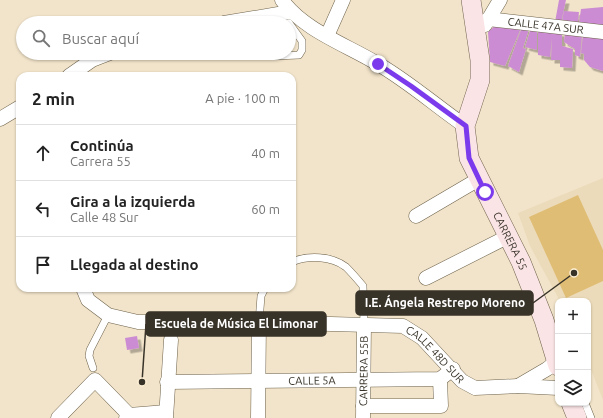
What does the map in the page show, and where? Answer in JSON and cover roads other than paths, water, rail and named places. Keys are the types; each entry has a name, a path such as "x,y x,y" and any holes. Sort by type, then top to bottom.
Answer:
{"main road":[{"name":"CARRERA 55","path":"471,0 480,60 480,80 466,126 469,158 509,236 555,351"},
{"path":"573,406 577,418"}],"street":[{"path":"327,36 343,0"},
{"name":"CALLE 47A SUR","path":"476,41 500,0"},
{"path":"272,16 286,14"},
{"path":"296,19 378,64 466,126"},
{"name":"CALLE 47A SUR","path":"488,19 603,32"},
{"path":"75,72 92,60"},
{"path":"0,119 16,109"},
{"path":"416,216 479,179"},
{"path":"426,278 509,236"},
{"name":"CALLE 48D SUR","path":"85,294 108,315 138,322 259,322 404,326 422,338 453,369 462,381 475,388 518,386"},
{"path":"258,418 259,322"},
{"name":"CARRERA 55B","path":"363,412 364,324"},
{"path":"58,418 95,380 129,417 166,415 171,340"},
{"path":"518,386 547,369 555,351"},
{"path":"363,412 441,406 440,379 453,369"},
{"name":"CALLE 5A","path":"168,382 440,379"},
{"path":"518,386 555,388"}],"lane":[{"path":"296,31 302,41 302,50 299,54 296,54"},
{"path":"296,260 301,258 325,258 345,266 363,286 364,324"},
{"path":"259,322 261,296 263,292"},
{"path":"93,368 89,356 90,350 108,315"},
{"path":"586,406 591,418"}],"place":[{"name":"I.E. Ángela Restrepo Moreno","path":"574,273"},
{"name":"Escuela de Música El Limonar","path":"142,382"}]}
